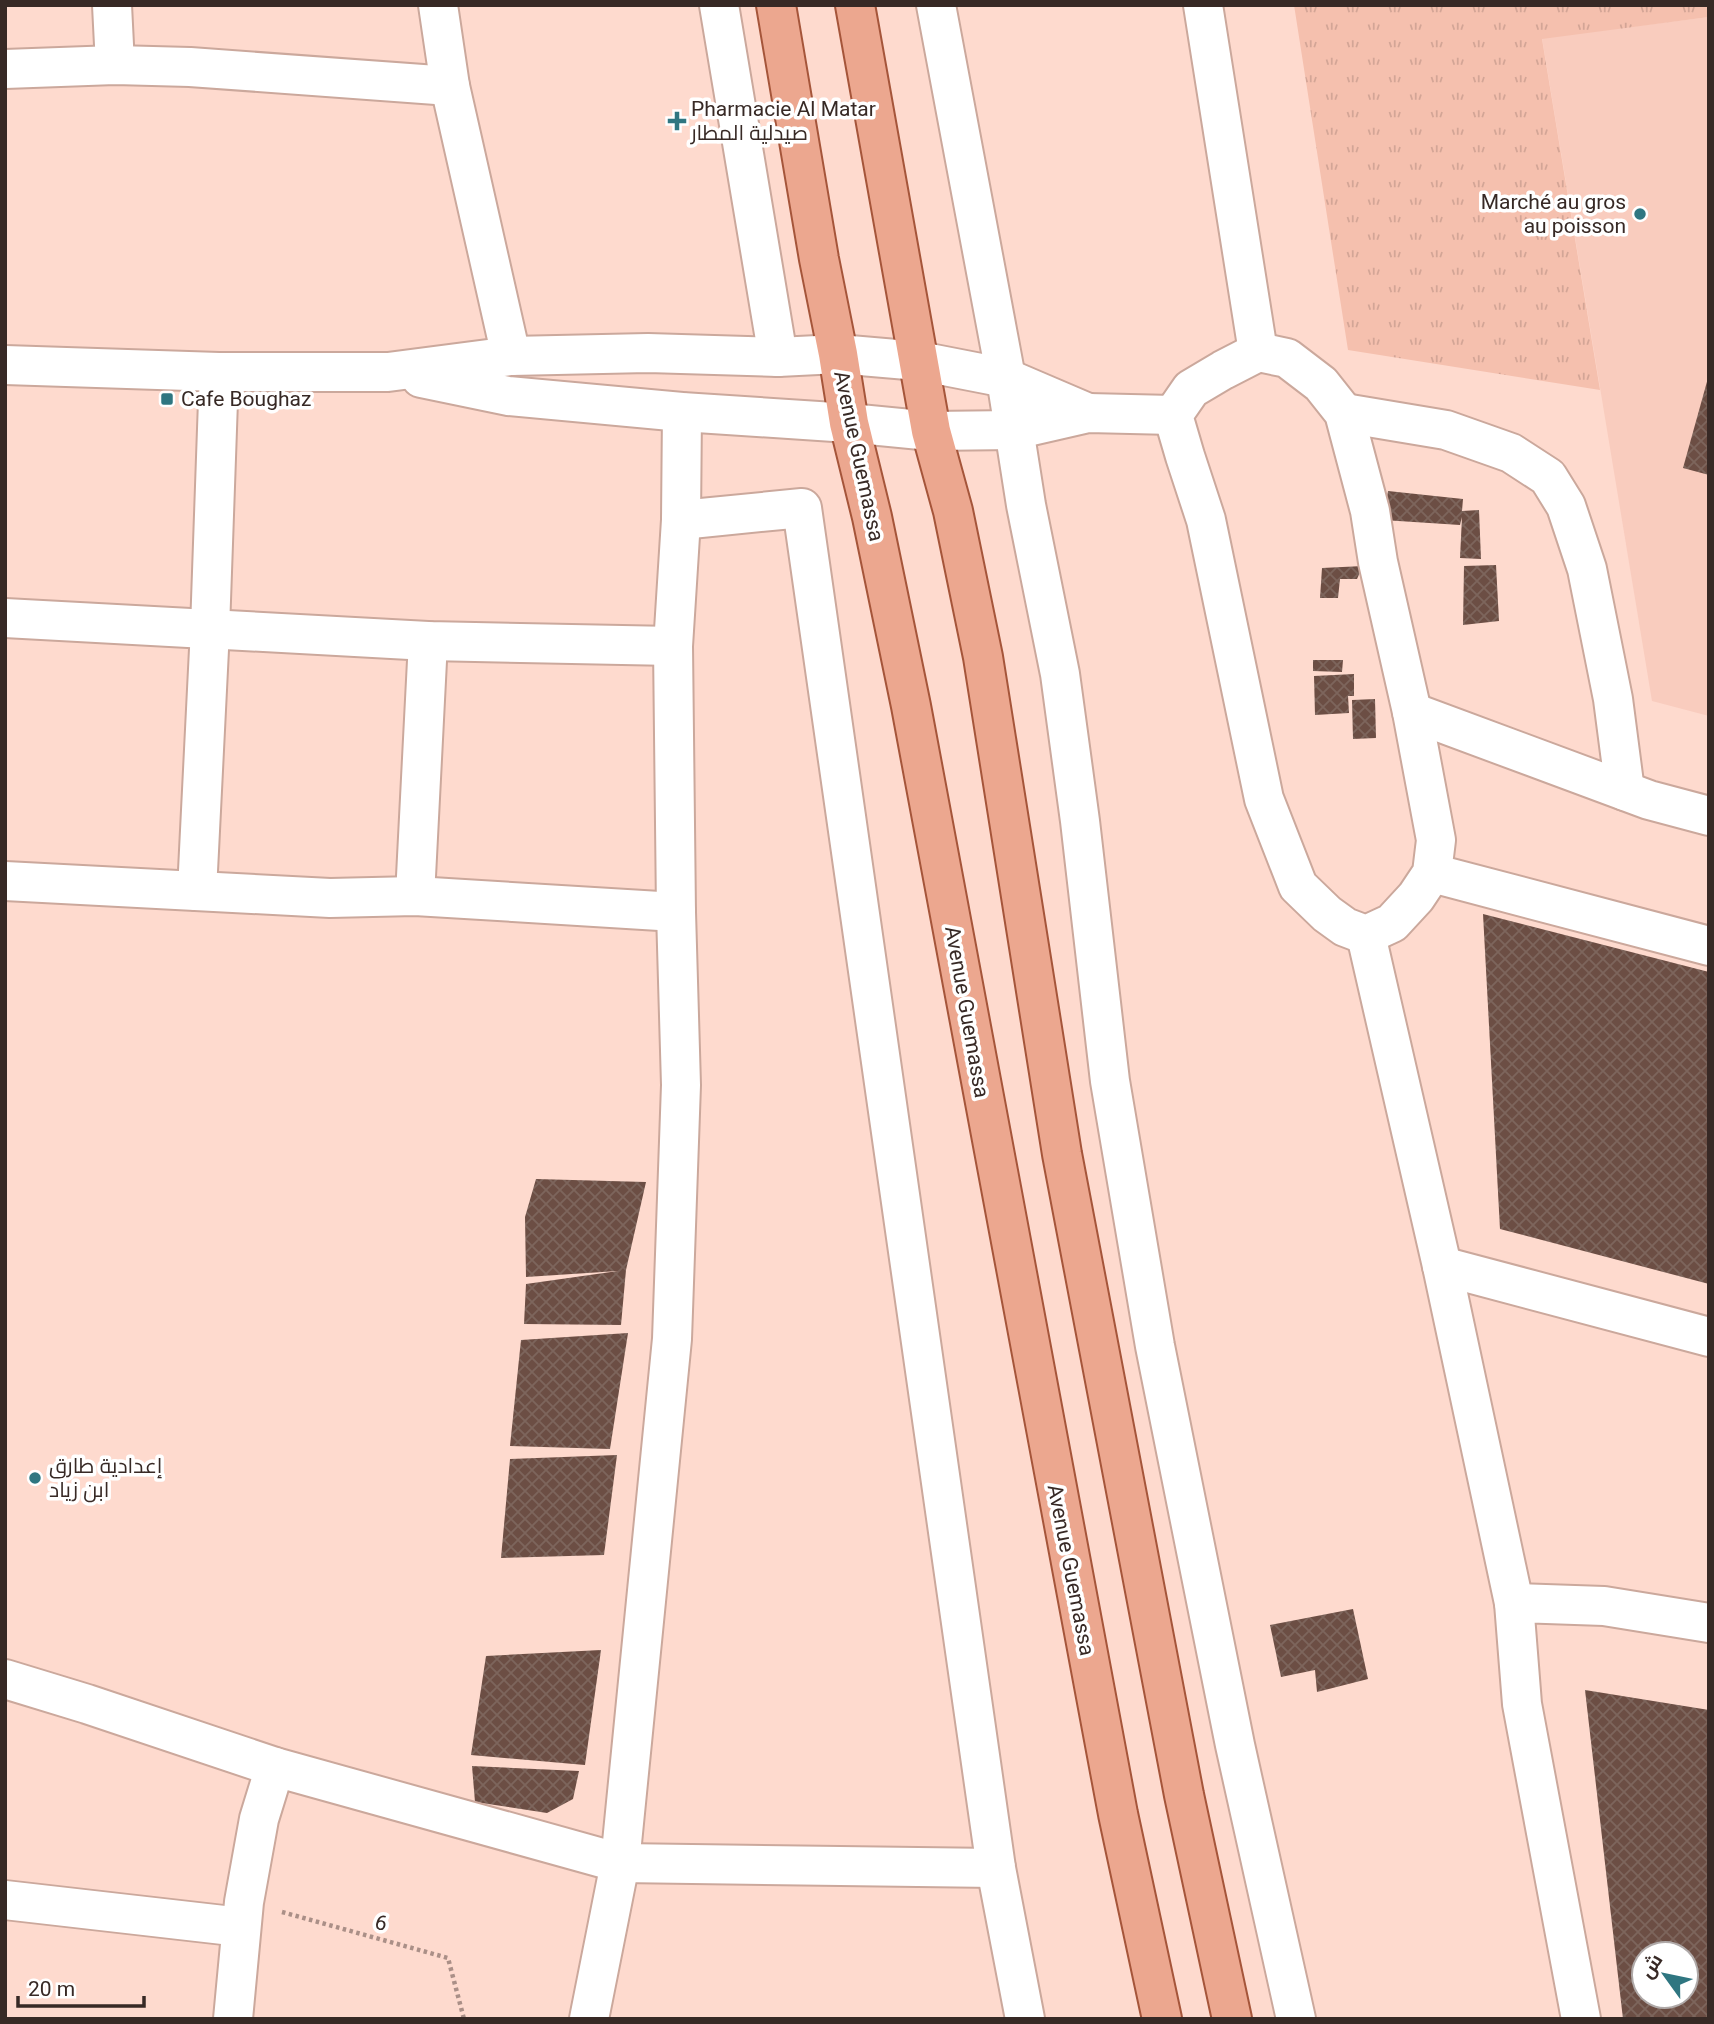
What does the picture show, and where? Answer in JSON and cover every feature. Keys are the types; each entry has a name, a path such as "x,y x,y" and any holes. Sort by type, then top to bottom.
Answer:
{"main road":[{"name":"Avenue Guemassa","path":"776,5 849,423 872,517 911,706 1118,1814 1162,2019"},
{"path":"855,5 931,431 953,510 983,657 1065,1168 1184,1795 1232,2019"}],"street":[{"path":"112,5 115,65"},
{"path":"438,5 450,86 511,356"},
{"path":"719,5 778,357"},
{"path":"936,5 1060,674 1110,1081 1155,1346 1235,1745 1296,2019"},
{"path":"1203,5 1258,352"},
{"path":"5,69 115,65 190,67 450,86"},
{"path":"1258,352 1287,358 1321,384 1344,413 1370,511 1378,562 1412,712 1436,839 1432,873 1416,897 1392,923 1366,935 1345,927 1298,886 1264,799 1206,520 1173,415 1191,389 1258,352"},
{"path":"5,365 219,372 388,372 511,356 648,353 778,357 838,354 919,361 1006,378 1088,413"},
{"path":"197,891 219,372"},
{"path":"388,372 508,396 931,431 1014,430 1088,413 1173,415"},
{"path":"589,2019 620,1863 673,1339 681,1085 673,646 681,520 682,412"},
{"path":"1344,413 1446,430 1511,453 1548,477 1566,506 1587,569 1613,699 1625,791"},
{"path":"681,520 802,508 996,1868 1025,2019"},
{"path":"5,618 428,641 673,646"},
{"path":"415,896 428,641"},
{"path":"1412,712 1649,800 1709,816"},
{"path":"1432,873 1709,946"},
{"path":"5,881 330,898 415,896 676,912"},
{"path":"1366,935 1442,1266 1514,1603 1522,1704 1581,2019"},
{"path":"1442,1266 1709,1337"},
{"path":"1514,1603 1604,1606 1709,1623"},
{"path":"6,1684 88,1704 275,1767 620,1863 996,1868"},
{"path":"233,2019 243,1914 259,1819 275,1767"},
{"path":"5,1900 243,1914"}],"path":[{"name":"6","path":"243,1914 448,1958 464,2019"}],"shaded area":[{"name":"Marché au gros au poisson","path":"1709,17 1709,716 1652,701 1542,38"}],"green space":[{"path":"1294,5 1709,5 1709,17 1542,39 1600,390 1348,350"}],"building":[{"path":"1709,378 1709,475 1683,468"},
{"path":"1388,491 1463,499 1462,511 1479,510 1481,559 1460,558 1462,517 1460,525 1383,520"},
{"path":"1496,565 1499,621 1463,625 1464,566"},
{"path":"1363,566 1357,579 1340,579 1338,598 1320,598 1322,568"},
{"path":"1313,660 1343,660 1342,672 1313,671"},
{"path":"1354,674 1354,696 1348,696 1349,713 1315,715 1314,676"},
{"path":"1375,699 1376,738 1353,739 1352,700"},
{"path":"1483,914 1709,972 1709,1284 1500,1229"},
{"path":"536,1179 646,1182 626,1270 621,1325 524,1324 526,1284 618,1271 526,1277 525,1217"},
{"path":"628,1333 610,1449 510,1446 521,1340"},
{"path":"617,1455 604,1555 501,1558 510,1459"},
{"path":"1353,1609 1368,1679 1317,1692 1315,1670 1281,1677 1270,1625"},
{"path":"601,1650 585,1765 471,1755 486,1656"},
{"path":"1585,1690 1709,1710 1709,2019 1623,2019"},
{"path":"472,1766 579,1771 573,1799 547,1813 475,1802"}],"place":[{"name":"Pharmacie Al Matar صيدلية المطار","path":"677,121"},
{"name":"Marché au gros au poisson","path":"1640,214"},
{"name":"Cafe Boughaz","path":"167,399"},
{"name":"إعدادية طارق ابن زياد","path":"35,1478"}]}
